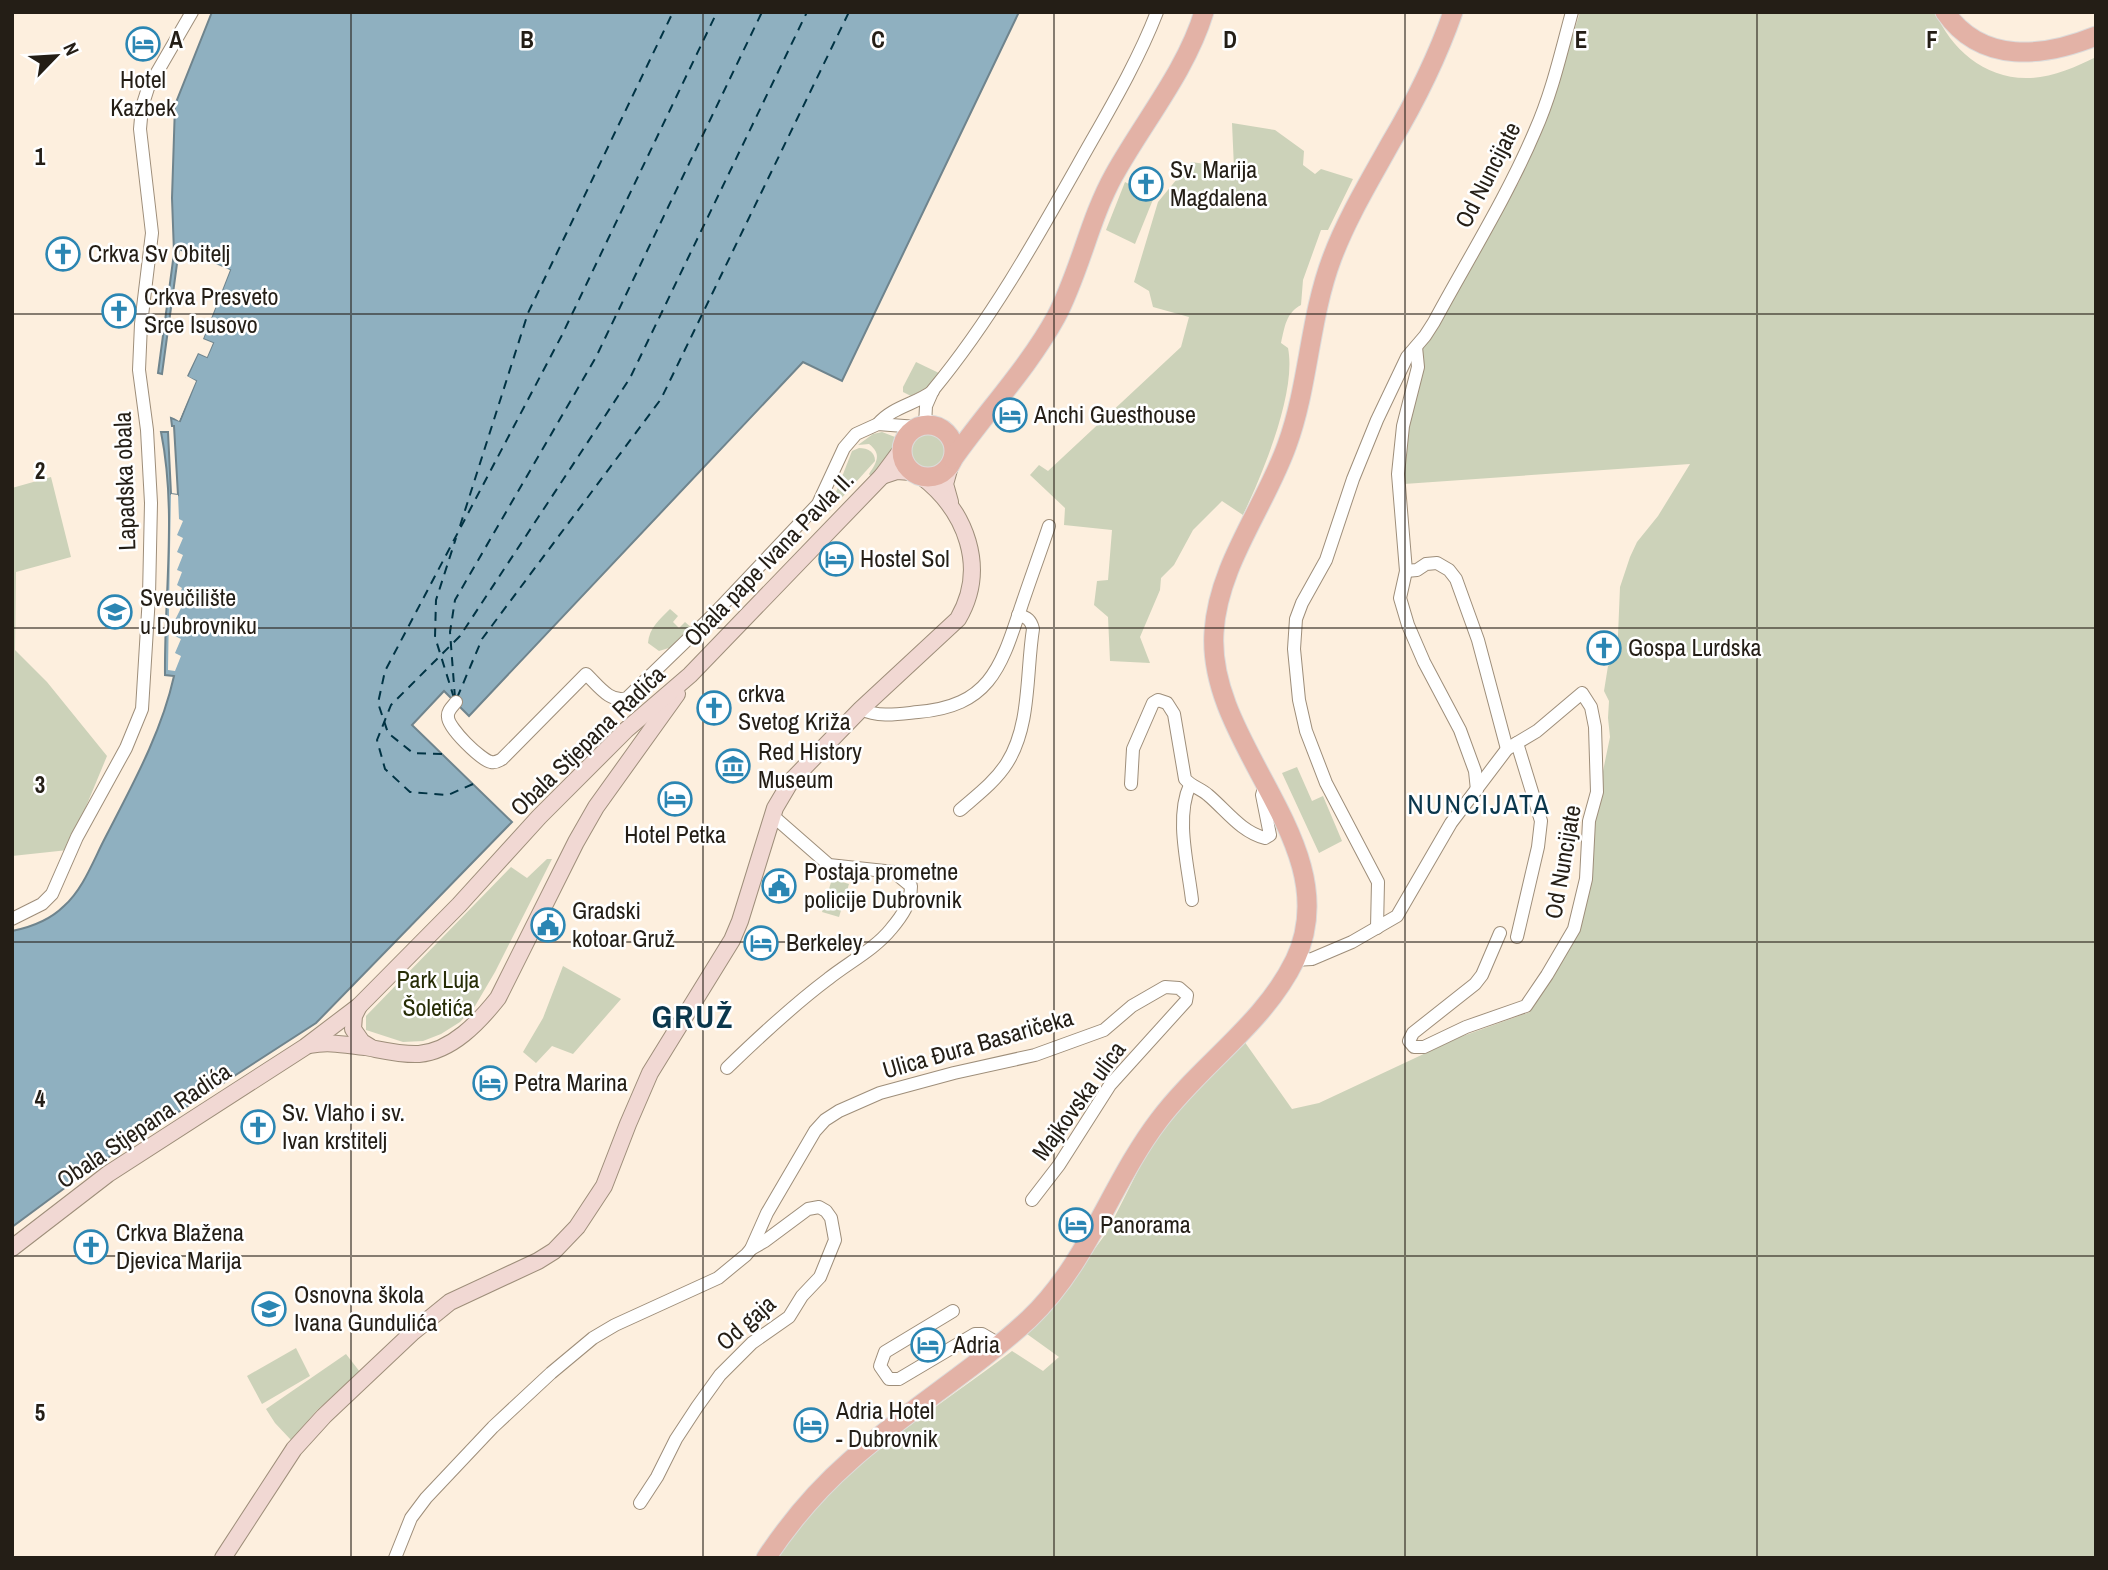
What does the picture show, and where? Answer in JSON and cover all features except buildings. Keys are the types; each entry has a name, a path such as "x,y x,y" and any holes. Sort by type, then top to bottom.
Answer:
{"main road":[{"path":"917,474 937,476 951,463 1038,345 1056,316 1079,266 1108,185 1195,38 1204,12"},
{"path":"766,1558 803,1509 847,1463 1001,1345 1046,1302 1072,1267 1130,1163 1162,1116 1255,1017 1270,999 1294,960 1305,928 1306,890 1296,851 1233,722 1217,675 1214,628 1232,563 1287,445 1317,304 1333,254 1361,194 1419,93 1453,12"},
{"path":"1945,12 1967,34 1994,48 2028,53 2044,52 2087,39"},
{"path":"945,431 960,430 987,415"},
{"path":"223,1558 294,1449 324,1416 437,1311 466,1294 538,1261 567,1239 588,1213 604,1186 650,1073 732,940 780,796 791,780 861,709 958,619 965,607 972,583 971,551 950,504 946,484 953,444 939,427 921,426 906,438 902,447 906,465 935,487 950,504"},
{"name":"Obala pape Ivana Pavla II.","path":"690,675 882,476 902,447"},
{"name":"Obala pape Ivana Pavla II.","path":"882,476 897,471 917,474"},
{"name":"Obala Stjepana Radića","path":"12,1248 123,1163 305,1047 359,1006 459,905 589,766 690,675"},
{"name":"Obala Stjepana Radića","path":"305,1047 335,1043 418,1054 460,1037 488,1011 498,998 596,807 690,675"},
{"path":"589,766 607,778 611,786"},
{"path":"359,1006 352,1029 362,1042 372,1049"}],"street":[{"name":"Lapadska obala","path":"12,919 47,901 52,894 77,837 126,748 142,709 151,503 147,430 139,370 152,233 140,129 142,107 148,88 192,12"},
{"path":"456,702 447,717 450,725 481,756 496,762 586,674 614,699 627,698 715,614 818,504 850,440 863,429 884,425 921,426 933,390 1016,274 1129,74 1144,46 1157,12"},
{"name":"Od Nuncijate","path":"1377,928 1378,882 1326,783 1306,731 1299,700 1294,649 1296,619 1326,560 1364,450 1407,357 1434,322 1514,176 1536,129 1549,94 1572,12"},
{"path":"1416,347 1418,367 1403,426 1398,474 1406,571 1400,598 1408,625 1433,681 1460,730 1475,771 1477,790"},
{"path":"884,425 890,413 933,390"},
{"path":"884,425 896,430 902,447"},
{"path":"861,709 877,715 896,715 947,708 964,701 993,678 1049,526"},
{"name":"Od Nuncijate","path":"1406,571 1437,563 1449,570 1456,579 1512,746 1541,821 1538,847 1517,937"},
{"path":"960,810 1007,764 1019,736 1033,629 1026,617 1018,615"},
{"name":"Od Nuncijate","path":"1294,960 1312,959 1352,942 1397,916 1451,823 1512,746 1537,731 1582,693 1591,707 1595,727 1597,792 1589,821 1586,879 1574,929 1526,1006 1466,1027 1424,1047 1414,1047 1409,1041 1413,1033 1475,984 1482,975 1500,933"},
{"path":"1131,784 1133,749 1153,703 1158,700 1167,703 1174,715 1185,779 1190,785 1209,795 1246,830 1265,838 1270,835 1262,796 1265,785"},
{"path":"1190,785 1184,799 1182,816 1192,900"},
{"path":"727,1068 771,1026 826,980 883,938 911,898 911,886 894,872 830,865 773,816"},
{"name":"Ulica Đura Basaričeka","path":"751,1249 767,1213 815,1131 839,1111 880,1093 1035,1055 1104,1030 1132,1006 1166,986 1179,988 1187,995"},
{"name":"Majkovska ulica","path":"1032,1200 1059,1165 1110,1085 1186,1001 1187,995"},
{"name":"Od gaja","path":"640,1503 690,1418 720,1375 752,1343 789,1317 802,1296 820,1277 835,1240 831,1218 819,1207 808,1209 751,1249"},
{"path":"395,1558 411,1518 426,1498 493,1427 551,1373 593,1338 615,1325 718,1278 751,1249"},
{"path":"953,1311 885,1352 880,1366 889,1378 899,1379 975,1334 982,1334 1001,1345"}],"green space":[{"path":"1580,12 1935,12 1950,38 1971,59 2012,77 2046,76 2096,57 2096,1558 776,1558 825,1498 854,1471 1012,1351 1043,1371 1059,1357 1027,1334 1058,1299 1107,1232 1156,1135 1185,1100 1244,1041 1292,1109 1319,1103 1460,1037 1530,1012 1566,951 1610,737 1609,701 1604,691 1608,666 1617,659 1620,587 1637,542 1658,516 1690,464 1404,484 1405,450 1424,343 1519,182 1560,76"},
{"path":"1232,123 1275,130 1304,151 1303,165 1315,174 1321,169 1353,179 1328,230 1321,230 1303,280 1301,305 1292,312 1285,326 1281,343 1288,348 1289,366 1283,410 1268,456 1243,515 1222,501 1193,530 1174,565 1161,578 1160,590 1140,637 1150,663 1110,661 1108,617 1094,605 1097,581 1108,580 1112,530 1064,525 1065,508 1030,475 1039,465 1048,471 1181,347 1189,317 1153,307 1149,291 1134,282 1158,202 1191,162 1234,168"},
{"path":"1125,182 1154,197 1135,244 1106,230"},
{"path":"916,362 941,374 926,388 911,396 903,392 903,387"},
{"path":"882,432 895,437 898,449 872,478 869,474 876,462 876,451 869,444 858,445 873,434"},
{"path":"928,434 940,439 945,451 940,463 928,468 916,463 911,451 916,439"},
{"path":"859,448 870,451 875,461 828,513 852,451"},
{"path":"51,477 71,557 16,572 15,650 47,682 107,756 68,850 12,856 12,488"},
{"path":"670,609 678,616 673,622 679,628 685,622 693,629 672,647 659,651 648,643 650,633"},
{"path":"1297,767 1312,801 1323,796 1342,841 1319,853 1282,773"},
{"name":"Park Luja Šoletića","path":"547,859 552,859 495,972 475,1006 460,1022 423,1041 403,1042 366,1030 366,1016 511,867 527,878"},
{"path":"832,879 849,884 839,917 822,912"},
{"path":"563,966 621,999 573,1054 552,1046 536,1063 523,1052 543,1018"},
{"path":"296,1348 310,1376 262,1404 247,1376"},
{"path":"346,1354 360,1372 317,1410 291,1440 266,1409"}],"water":[{"path":"212,12 1019,12 842,381 803,362 469,716 444,691 412,725 512,822 316,1023 89,1170 12,1227 12,931 34,925 59,911 81,885 144,761 174,676 165,675 169,523 166,462 161,432 168,432 171,494 178,495 174,426 171,418 180,421 196,381 187,377 198,353 207,357 213,343 203,339 230,270 179,249 162,374 158,373 174,253 172,198 175,105"}],"pier":[{"path":"182,250 230,270 203,339 213,343 207,357 198,353 187,376 196,381 179,421 169,415 177,416 191,383 184,376 195,351 199,349 206,352 209,345 201,342 200,338 225,272 182,254"},
{"path":"171,494 178,495 179,519 183,521 177,535 183,538 177,552 183,555 177,570 182,572 177,585 182,588 176,603 182,606 175,620 182,623 175,636 181,639 175,653 181,656 175,671 168,670"}],"ferry route":[{"path":"460,526 528,313 673,12"},
{"path":"442,754 413,753 388,733 378,703 385,671 562,335 717,12"},
{"path":"455,698 450,632 455,600 596,357 762,12"},
{"path":"473,784 448,795 410,792 385,769 377,740 391,705 460,636 630,378 807,12"},
{"path":"457,698 482,639 661,399 849,12"},
{"path":"454,698 435,637 436,600 456,538"}],"place":[{"name":"Hotel Kazbek","path":"143,44"},
{"name":"Sv. Marija Magdalena","path":"1146,184"},
{"name":"Crkva Sv Obitelj","path":"63,254"},
{"name":"Crkva Presveto Srce Isusovo","path":"119,311"},
{"name":"Anchi Guesthouse","path":"1010,415"},
{"name":"Hostel Sol","path":"836,559"},
{"name":"Sveučilište u Dubrovniku","path":"115,612"},
{"name":"Gospa Lurdska","path":"1604,648"},
{"name":"crkva Svetog Križa","path":"714,708"},
{"name":"Red History Museum","path":"733,766"},
{"name":"Hotel Petka","path":"675,799"},
{"name":"Postaja prometne policije Dubrovnik","path":"779,886"},
{"name":"Gradski kotoar Gruž","path":"548,925"},
{"name":"Berkeley","path":"761,943"},
{"name":"Petra Marina","path":"490,1083"},
{"name":"Sv. Vlaho i sv. Ivan krstitelj","path":"258,1127"},
{"name":"Panorama","path":"1076,1225"},
{"name":"Crkva Blažena Djevica Marija","path":"91,1247"},
{"name":"Osnovna škola Ivana Gundulića","path":"269,1309"},
{"name":"Adria","path":"928,1345"},
{"name":"Adria Hotel - Dubrovnik","path":"811,1425"}],"district":[{"name":"NUNCIJATA","path":"1479,804"},
{"name":"GRUŽ","path":"693,1017"}]}
